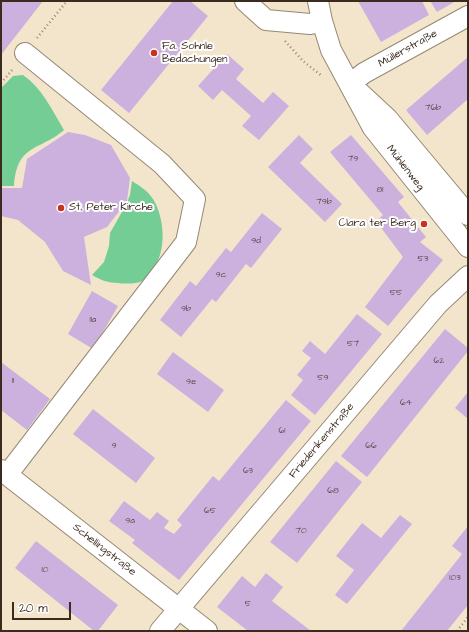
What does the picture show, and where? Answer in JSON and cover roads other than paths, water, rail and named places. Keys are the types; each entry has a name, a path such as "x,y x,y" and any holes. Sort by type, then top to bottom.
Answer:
{"street":[{"path":"245,1 266,20 310,24 322,21"},
{"name":"Mühlenweg","path":"318,1 322,21 331,50 374,128 468,247"},
{"name":"Müllerstraße","path":"350,84 364,73 468,16"},
{"path":"4,472 186,242 195,199 162,164 25,53"},
{"name":"Mühlenweg","path":"350,84 387,118 468,215"},
{"name":"Friederikenstraße","path":"160,631 438,304 468,276"},
{"name":"Schellingstraße","path":"4,472 207,631"}],"place":[{"name":"Fa. Sohnle Bedachungen","path":"154,53"},
{"name":"St. Peter Kirche","path":"61,208"},
{"name":"Clara ter Berg","path":"424,224"}]}
